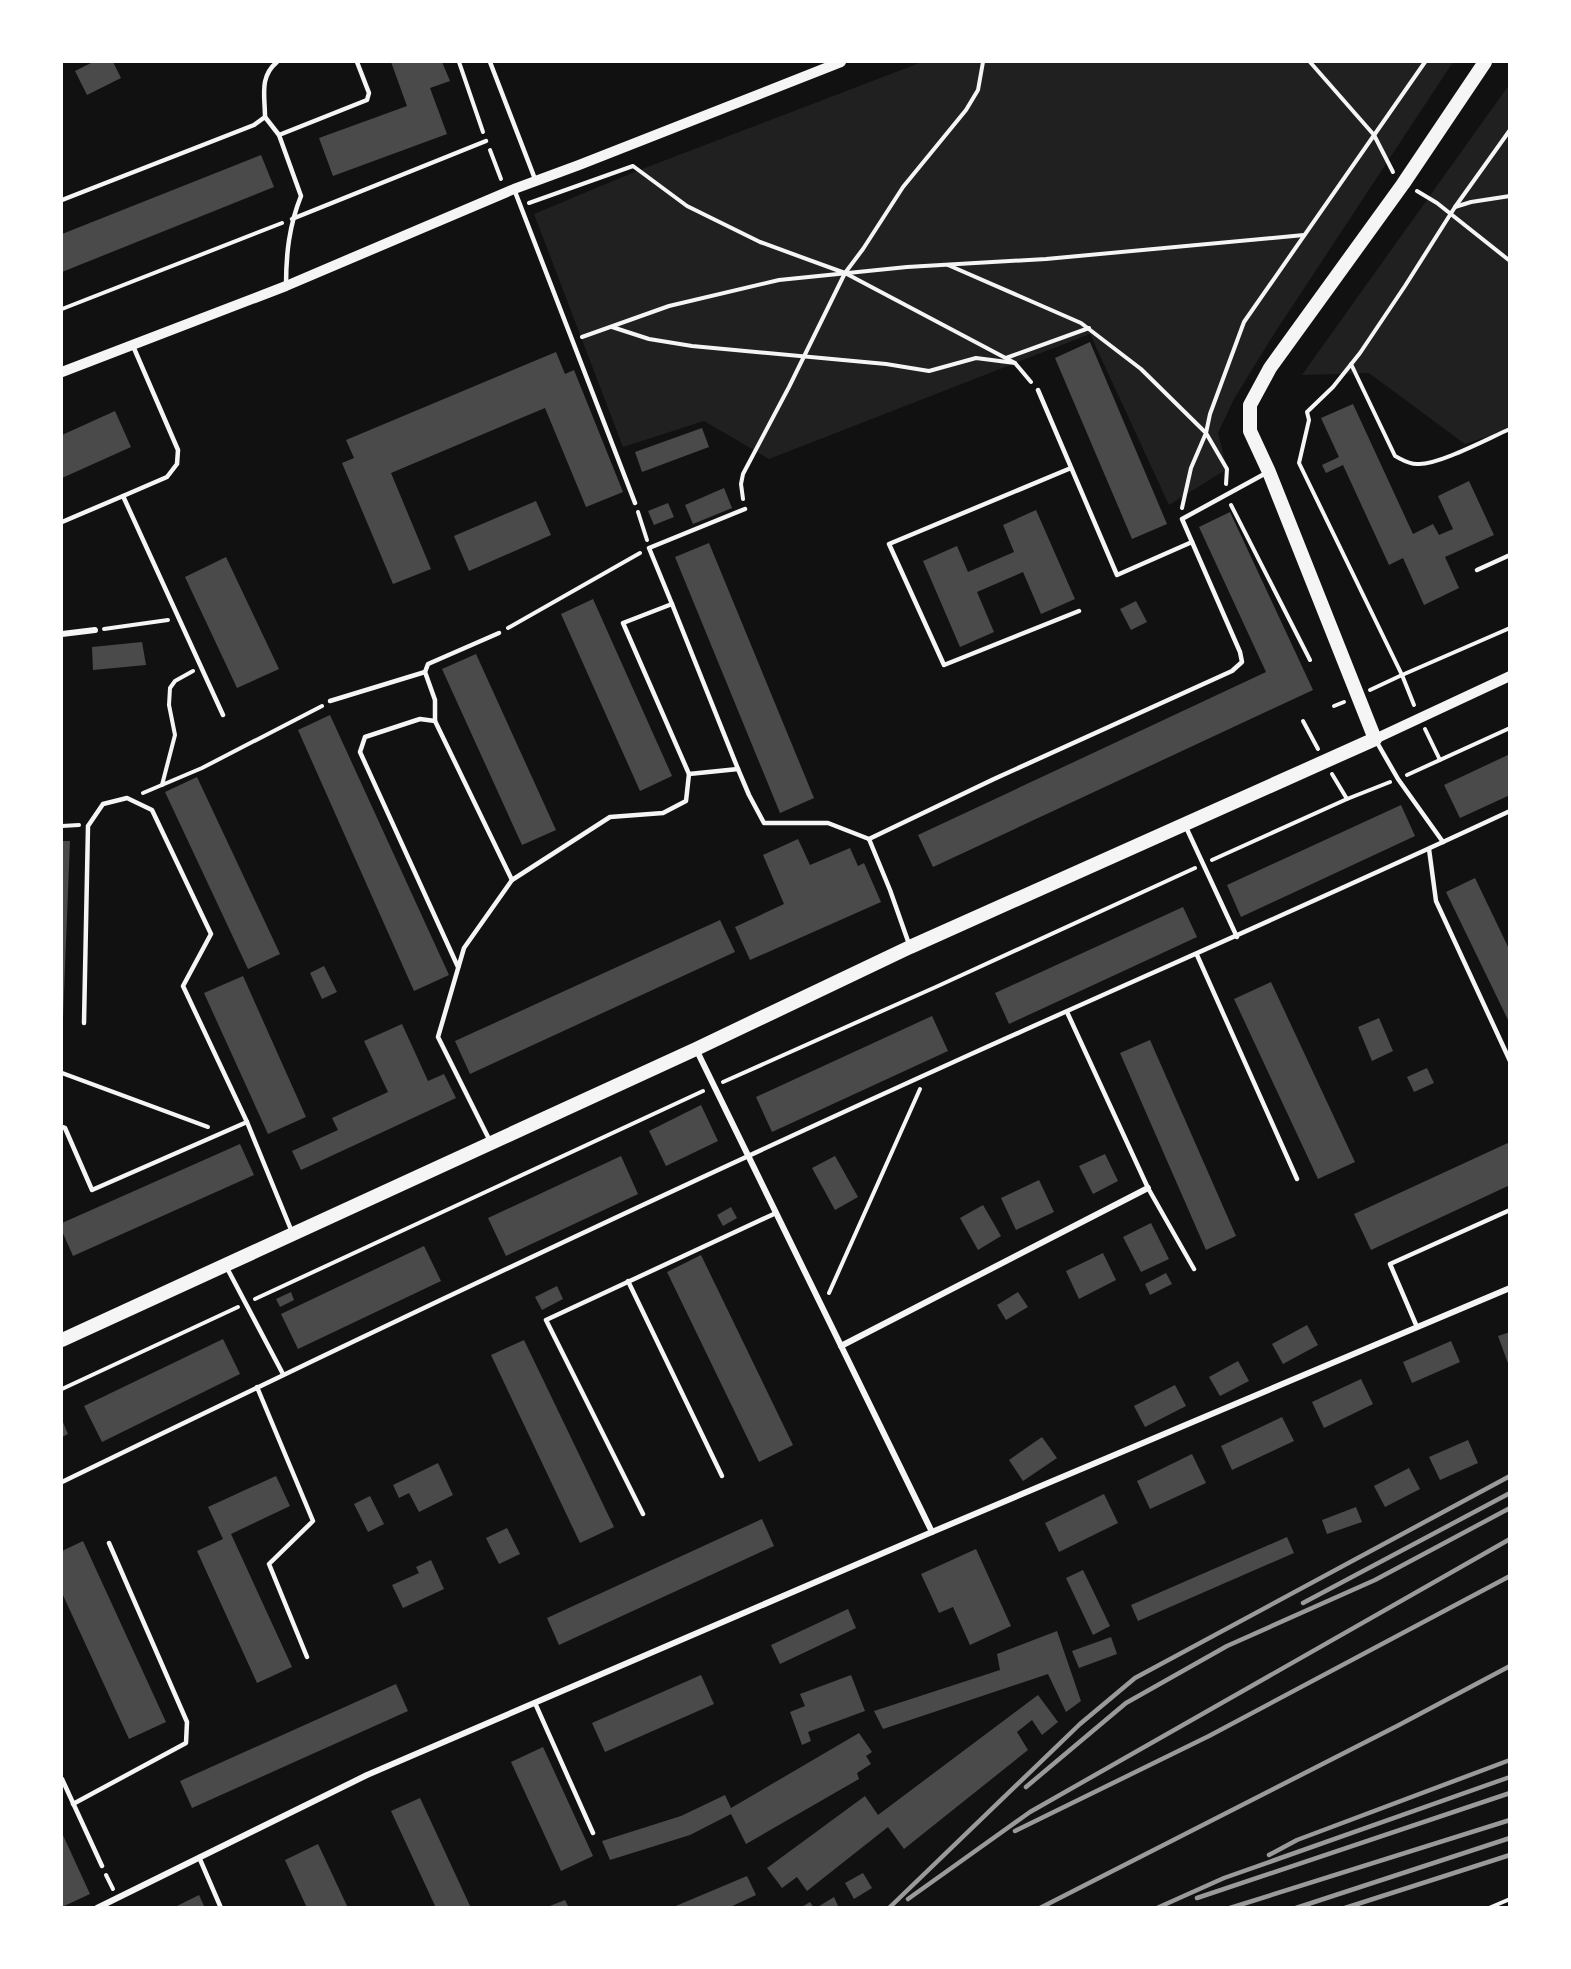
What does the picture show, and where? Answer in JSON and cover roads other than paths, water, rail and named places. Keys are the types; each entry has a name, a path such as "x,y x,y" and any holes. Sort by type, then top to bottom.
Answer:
{"main road":[{"path":"62,1340 226,1266 910,947 1375,739 1269,472 1250,431 1250,405 1270,368 1403,184 1485,62"}],"street":[{"path":"62,372 286,286 514,189 841,62"},
{"path":"62,634 94,630"},
{"path":"1375,739 1509,676"},
{"path":"696,1048 932,1533"},
{"path":"841,1346 1148,1188"},
{"path":"97,1908 367,1775 1509,1288"}],"lane":[{"path":"277,62 269,68 265,76 265,117 279,135 301,196 292,219 286,249 286,286"},
{"path":"279,135 367,100 369,93 357,62"},
{"path":"490,62 536,182"},
{"path":"62,200 254,125 265,117"},
{"path":"292,219 486,141"},
{"path":"514,189 635,503"},
{"path":"62,522 167,477 177,464 178,450 132,344"},
{"path":"1038,390 1117,574 1192,542"},
{"path":"1071,468 889,544 944,665 1079,611"},
{"path":"869,839 994,779 1232,671 1242,662 1240,652 1182,519 1269,472"},
{"path":"123,496 223,715"},
{"path":"745,509 649,548 738,769 764,823 828,823 869,839 910,947"},
{"path":"1477,570 1509,555"},
{"path":"491,1143 438,1037 464,948 512,880 610,817 663,813 686,801 689,774 623,623 672,604"},
{"path":"499,633 428,664 425,672 435,700 435,722 512,880"},
{"path":"330,701 425,672"},
{"path":"435,722 420,719 365,737 360,752 458,967"},
{"path":"1375,739 1398,779 1443,842"},
{"path":"689,774 738,769"},
{"path":"84,1023 88,826 104,804 129,799 153,810 210,934 183,986 247,1122 293,1234"},
{"path":"62,1482 283,1374 749,1156 1237,937 1509,811"},
{"path":"1184,824 1237,937"},
{"path":"1429,849 1436,901 1509,1061"},
{"path":"1197,955 1297,1179"},
{"path":"1067,1012 1148,1188 1194,1269"},
{"path":"62,1127 65,1128 92,1190 247,1122"},
{"path":"1417,1327 1389,1264 1509,1210"},
{"path":"644,1514 546,1320 776,1213"},
{"path":"226,1266 283,1374"},
{"path":"628,1281 723,1476"},
{"path":"257,1387 313,1521 268,1564 307,1657"},
{"path":"73,1804 186,1743 187,1722 109,1543"},
{"path":"535,1703 593,1833"},
{"path":"62,1779 102,1866"},
{"path":"199,1857 221,1908"}],"railway":[{"path":"889,1908 1080,1724 1135,1678 1510,1476"},
{"path":"1303,1603 1510,1493"},
{"path":"1026,1787 1126,1703 1227,1646 1375,1580 1510,1508"},
{"path":"908,1899 1030,1812 1510,1539"},
{"path":"1015,1831 1209,1736 1510,1576"},
{"path":"1040,1908 1510,1666"},
{"path":"1269,1855 1297,1840 1510,1760"},
{"path":"1157,1908 1224,1878 1510,1777"},
{"path":"1197,1898 1510,1793"},
{"path":"1230,1908 1510,1820"},
{"path":"1296,1908 1510,1838"},
{"path":"1345,1908 1510,1855"}]}
